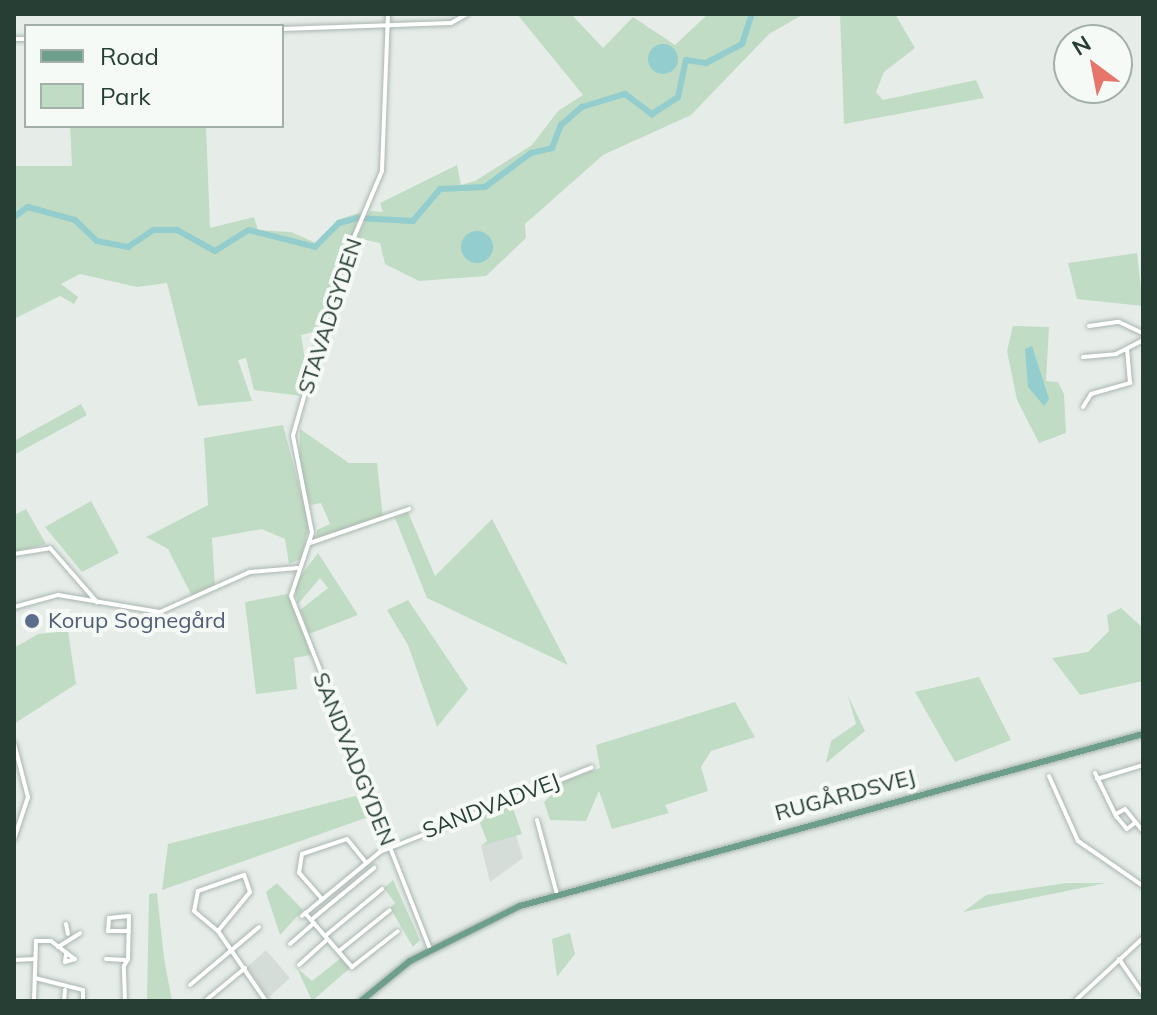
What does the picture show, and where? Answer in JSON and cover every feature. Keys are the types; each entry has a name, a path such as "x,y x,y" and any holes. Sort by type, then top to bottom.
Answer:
{"main road":[{"name":"RUGÅRDSVEJ","path":"361,1001 430,949 557,894 1143,734"}],"street":[{"name":"STAVADGYDEN","path":"310,543 293,436 360,225 386,154 388,14"},
{"path":"284,29 451,23 467,14"},
{"path":"1089,326 1119,322 1143,333"},
{"path":"1083,357 1127,349 1143,340"},
{"path":"1083,407 1087,395 1130,383 1127,349"},
{"path":"14,607 49,595 160,612 250,572 298,568 310,543 409,509"},
{"path":"14,554 50,548 97,603"},
{"name":"SANDVADGYDEN","path":"298,568 293,602 430,949"},
{"path":"14,743 28,797 14,839"},
{"path":"1136,822 1127,829 1096,776 1143,765"},
{"name":"SANDVADVEJ","path":"312,922 304,915 365,861 390,848 592,767"},
{"path":"1049,776 1078,841 1143,886"},
{"path":"1116,814 1125,809 1143,831"},
{"path":"537,820 557,894"},
{"path":"322,899 299,873 302,854 347,839 365,861"},
{"path":"290,944 374,868"},
{"path":"218,931 250,892 244,875 198,891 194,911 218,931 266,1001"},
{"path":"299,965 382,889"},
{"path":"338,952 390,910"},
{"path":"125,1001 126,960 129,931 129,916 109,918 108,931 129,931"},
{"path":"312,922 353,967 398,931"},
{"path":"66,924 68,934"},
{"path":"190,985 259,927"},
{"path":"58,947 68,934 80,933"},
{"path":"1075,1001 1143,938"},
{"path":"34,1001 36,941 58,947 66,954"},
{"path":"14,960 35,959"},
{"path":"106,959 126,960"},
{"path":"1119,959 1143,994"},
{"path":"205,1001 245,968"},
{"path":"35,978 51,979 65,990 83,990 83,1001"},
{"path":"64,1001 65,990"}],"shaded area":[{"path":"515,833 523,858 490,882 481,846"},
{"path":"266,950 290,978 268,998 247,967"}],"green space":[{"path":"517,14 571,14 603,48 633,17 675,45 708,14 804,14 769,34 691,115 603,155 525,224 526,238 486,276 419,281 385,264 380,243 357,238 370,211 383,212 380,203 457,165 461,185 475,181 532,145 558,111 583,95"},
{"path":"840,14 895,14 915,48 884,72 876,92 883,100 976,80 984,98 844,124"},
{"path":"70,128 206,128 210,228 254,217 258,230 291,232 316,243 337,220 361,212 317,331 301,335 308,378 302,396 254,390 246,358 238,360 252,401 198,406 167,283 137,287 80,274 61,284 78,297 74,304 60,296 14,319 14,166 72,166"},
{"path":"1137,253 1143,306 1077,299 1068,263"},
{"path":"1013,326 1049,327 1046,381 1058,382 1064,394 1066,433 1039,443 1017,400 1007,351"},
{"path":"81,404 87,415 14,455 14,441"},
{"path":"283,425 309,525 301,559 289,564 285,539 262,529 212,538 215,585 192,596 168,549 146,537 208,505 204,438"},
{"path":"300,429 349,463 377,463 383,518 317,540 317,530 330,524 321,503 311,505 299,476"},
{"path":"91,501 119,553 82,572 45,527"},
{"path":"26,509 46,544 14,552 14,515"},
{"path":"408,512 435,576 492,519 568,665 427,598 395,518"},
{"path":"318,553 358,615 309,634 300,610 328,588 320,578 298,604 294,585"},
{"path":"288,594 311,655 294,658 297,689 256,694 245,602"},
{"path":"408,600 468,689 437,727 408,645 387,610"},
{"path":"1121,608 1143,628 1143,681 1080,695 1052,658 1088,652 1109,631 1107,615"},
{"path":"68,631 76,684 14,724 14,648 38,634"},
{"path":"979,677 1011,740 955,762 915,692"},
{"path":"848,696 865,731 826,763 831,741 856,724"},
{"path":"735,702 755,737 711,751 701,767 708,791 665,805 669,813 612,829 599,791 586,821 550,820 544,802 565,781 600,768 596,745"},
{"path":"363,794 374,815 162,890 168,844"},
{"path":"510,800 522,834 481,846 487,841 476,813"},
{"path":"393,880 420,940 413,947 390,908 395,903 384,888"},
{"path":"277,883 303,910 280,935 266,892"},
{"path":"1066,883 1106,883 963,912 986,895"},
{"path":"157,893 172,1001 147,1001 149,894"},
{"path":"570,933 575,954 557,977 552,939"},
{"path":"341,958 350,968 312,1001 297,968 312,981"}],"water":[{"path":"663,44 674,48 678,59 674,70 663,74 652,70 648,59 652,48"},
{"path":"477,231 488,236 493,247 488,258 477,263 466,258 461,247 466,236"},
{"path":"1032,346 1049,399 1044,406 1028,387 1025,349"}],"waterway":[{"path":"14,217 28,207 75,220 97,241 128,247 153,230 177,230 215,251 249,230 315,247 339,223 358,218 413,221 440,189 485,187 531,153 552,148 561,125 582,107 625,94 652,114 678,97 686,60 706,63 742,44 752,14"}],"place":[{"name":"Korup Sognegård","path":"32,621"}]}
